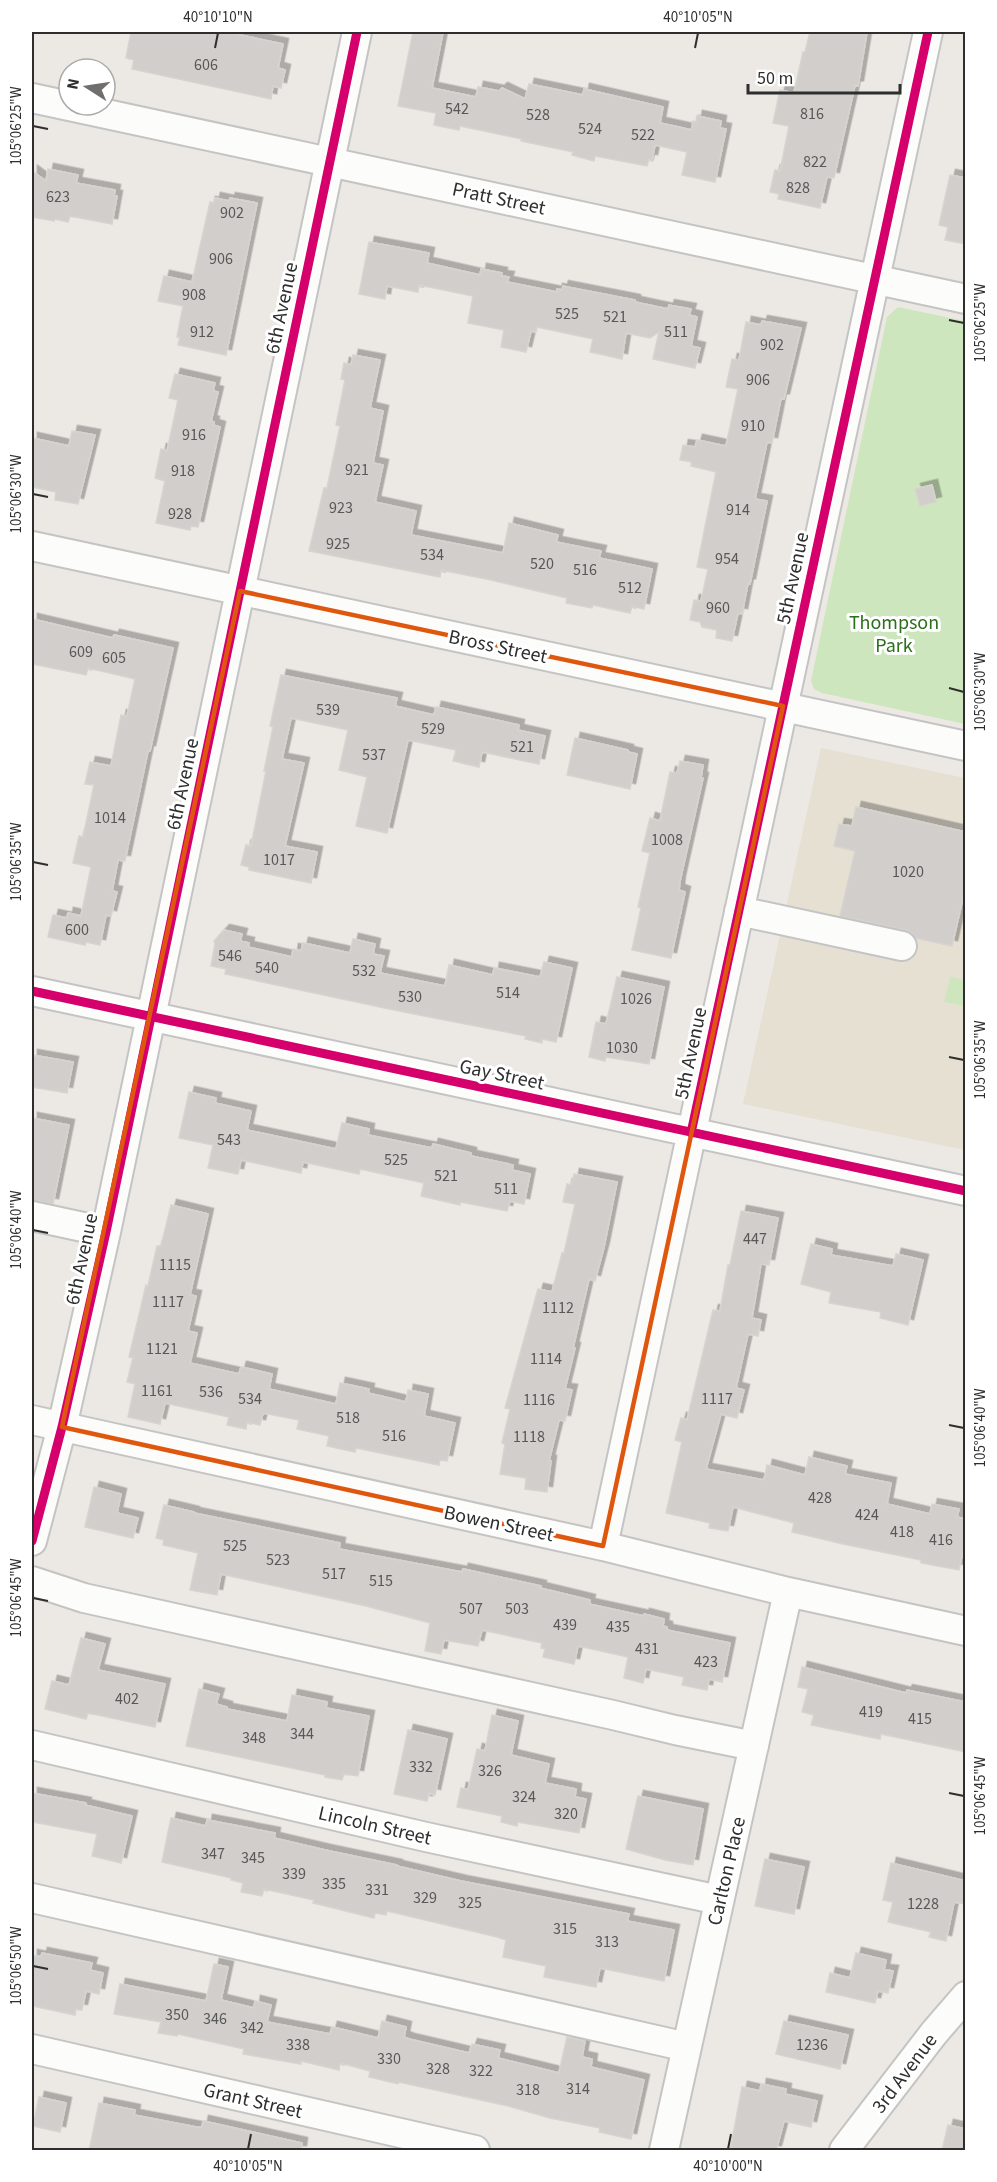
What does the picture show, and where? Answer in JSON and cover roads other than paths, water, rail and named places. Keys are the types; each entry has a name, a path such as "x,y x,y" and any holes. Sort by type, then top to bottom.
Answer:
{"street":[{"name":"6th Avenue","path":"32,1541 62,1426 106,1232 357,32"},
{"name":"5th Avenue","path":"603,1546 928,32"},
{"name":"Pratt Street","path":"32,98 966,299"},
{"name":"Bross Street","path":"32,546 966,746"},
{"path":"739,911 902,946"},
{"name":"Gay Street","path":"32,992 966,1191"},
{"path":"32,1216 106,1232"},
{"name":"Bowen Street","path":"32,1420 603,1546 788,1592 966,1631"},
{"path":"32,1581 84,1598 754,1746"},
{"name":"Carlton Place","path":"664,2151 788,1592"},
{"name":"Lincoln Street","path":"32,1745 426,1837 719,1900"},
{"path":"32,1898 687,2047"},
{"name":"3rd Avenue","path":"844,2151 934,2033 966,1996"},
{"name":"Grant Street","path":"32,2049 475,2151"}],"park label":[{"name":"Thompson Park","path":"894,634"}]}
